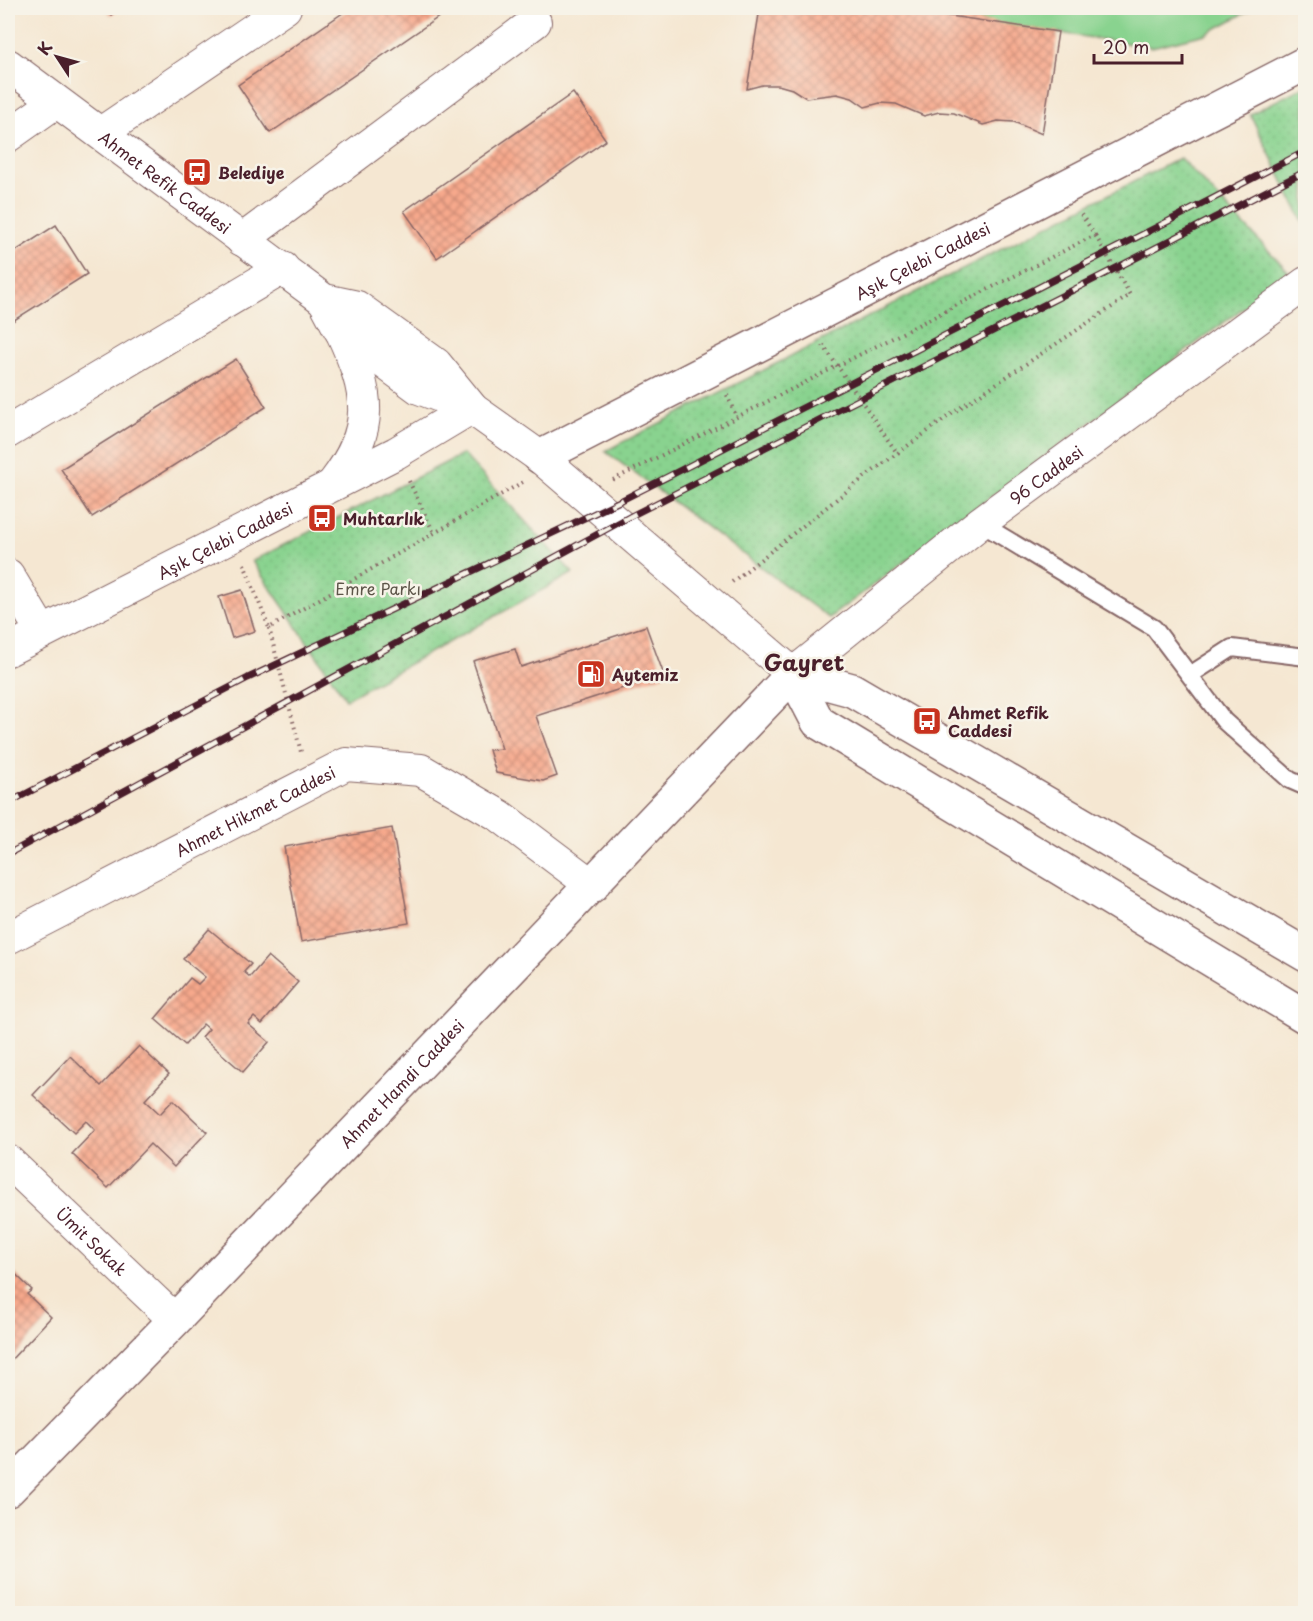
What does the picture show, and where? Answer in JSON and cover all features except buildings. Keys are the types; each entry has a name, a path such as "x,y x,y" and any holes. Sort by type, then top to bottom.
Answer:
{"street":[{"path":"101,133 285,8"},
{"path":"242,240 535,22"},
{"name":"Aşık Çelebi Caddesi","path":"546,461 807,319 1305,63"},
{"name":"Ahmet Refik Caddesi","path":"8,65 324,300 340,330 419,388 471,408 546,461 793,674 818,722 1305,1017"},
{"path":"8,136 56,102"},
{"path":"8,432 283,268"},
{"name":"96 Caddesi","path":"793,674 980,523 1305,283"},
{"name":"Ahmet Refik Caddesi","path":"324,300 357,307 436,364 471,408"},
{"path":"333,485 356,449 365,407 358,366 340,330"},
{"name":"Aşık Çelebi Caddesi","path":"8,650 396,453 471,408"},
{"path":"8,575 42,632"},
{"name":"Ahmet Refik Caddesi","path":"793,674 852,690 1305,955"},
{"name":"Ahmet Hamdi Caddesi","path":"8,1490 593,886 793,674"},
{"name":"Ahmet Hikmet Caddesi","path":"8,938 346,764 421,770 500,816 593,886"},
{"name":"Ümit Sokak","path":"8,1161 175,1320"}],"lane":[{"path":"980,523 1154,628 1224,721 1290,780 1305,787"},
{"path":"1190,675 1232,648 1305,657"}],"path":[{"path":"708,601 897,453 964,405 1130,295 1064,188"},
{"path":"585,494 1095,236"},
{"path":"807,319 836,366 897,453"},
{"path":"396,453 433,531"},
{"path":"269,628 546,461"},
{"path":"232,536 269,628 309,783"}],"green space":[{"path":"896,8 1254,8 1206,34 1152,47"},
{"path":"1305,86 1305,226 1250,114"},
{"path":"1180,158 1290,273 829,618 605,451"},
{"name":"Emre Parkı","path":"463,454 573,573 346,699 252,561"}],"railway":[{"path":"8,803 248,678 622,500 1306,151"},
{"path":"8,854 631,516 1306,171"}],"place":[{"name":"Belediye","path":"197,172"},
{"name":"Muhtarlık","path":"322,518"},
{"name":"Aytemiz","path":"591,674"},
{"name":"Ahmet Refik Caddesi","path":"927,721"}],"district":[{"name":"Gayret","path":"804,661"}]}
